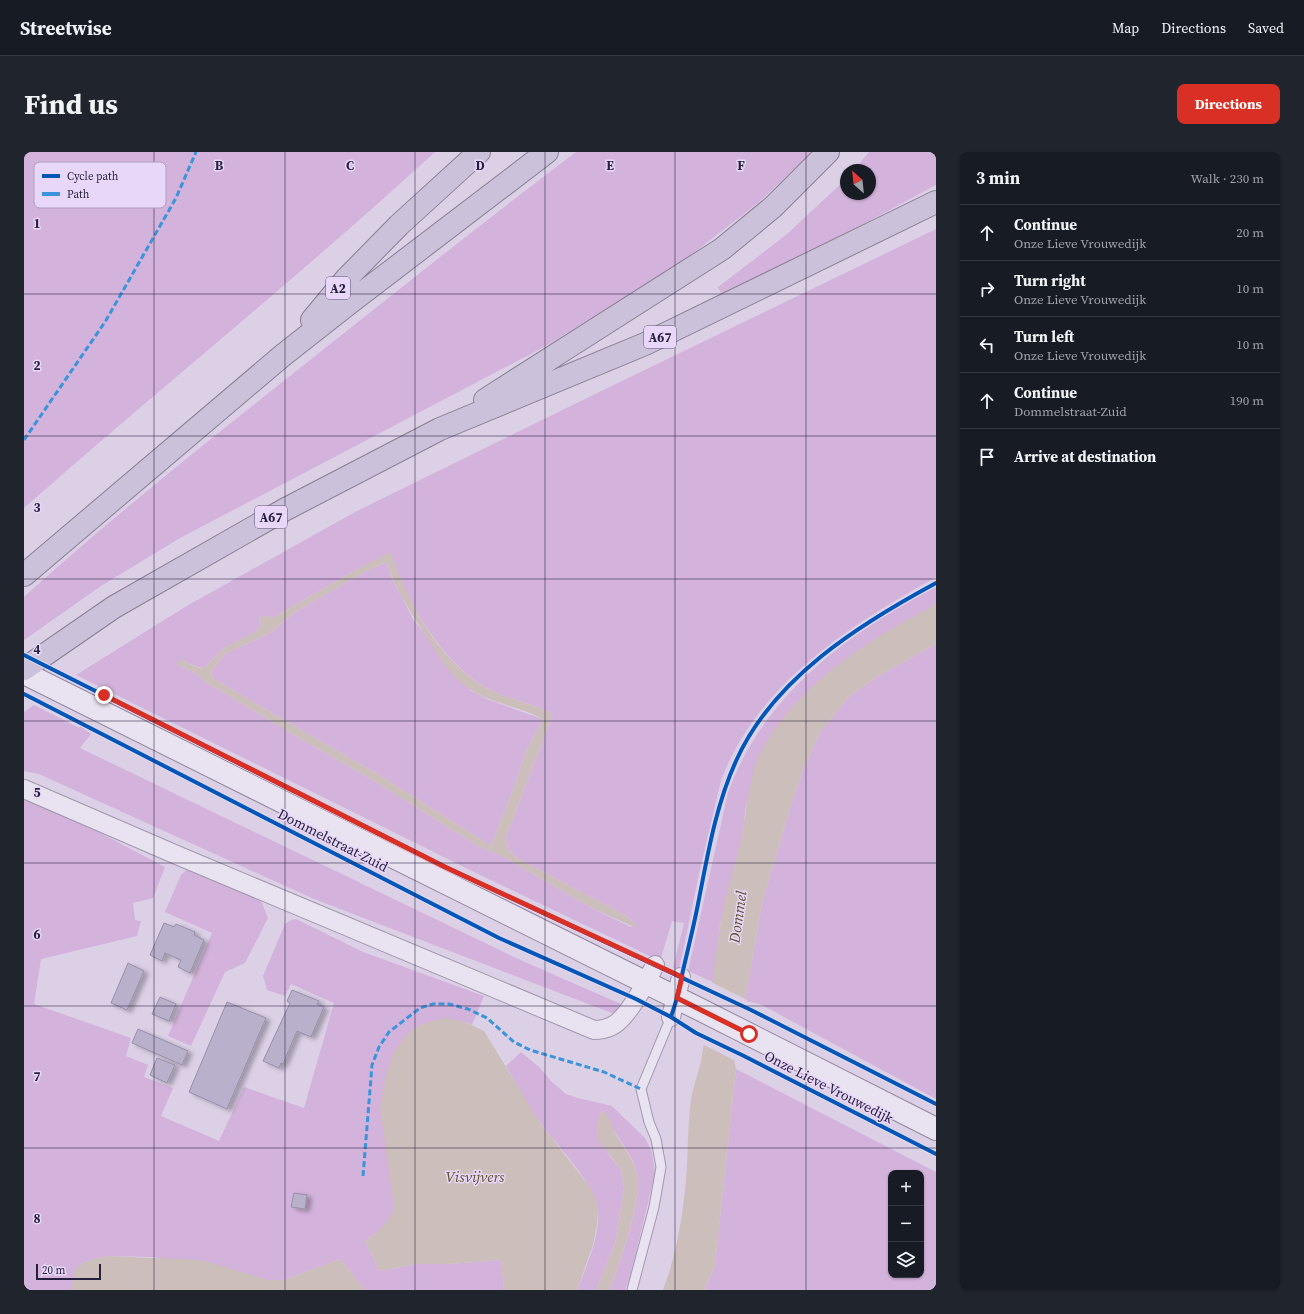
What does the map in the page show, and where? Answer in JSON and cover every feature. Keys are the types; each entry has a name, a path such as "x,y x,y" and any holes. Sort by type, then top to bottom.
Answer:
{"highway":[{"name":"A2","path":"282,356 346,279 400,225 479,152"},
{"path":"24,575 282,356 547,152"},
{"name":"A67","path":"440,429 555,354 642,301 722,249 773,207 828,152"},
{"name":"A67","path":"24,669 114,607 284,510 440,429 645,344 936,202"}],"main road":[{"name":"Dommelstraat-Zuid","path":"24,673 91,707 651,974"},
{"name":"Onze Lieve Vrouwedijk","path":"651,974 676,997 936,1129"}],"street":[{"path":"24,788 179,856 594,1030 606,1029 617,1023 651,974"}],"lane":[{"path":"632,1290 654,1207 661,1167 656,1139 649,1122 641,1089 676,997"}],"shaded area":[{"path":"24,152 435,152 333,243 24,508"},
{"path":"576,152 812,152 759,202 678,265 544,347 180,538 101,586 24,640 24,597 124,510 226,427 505,206"},
{"path":"869,152 936,152 936,185 817,249 721,294 718,287 786,235 840,185 840,200 876,200 876,164 859,164"},
{"path":"936,229 936,577 872,615 841,636 811,660 784,685 759,713 738,744 722,778 719,788 679,970 673,968 684,923 672,921 660,961 472,871 76,675 185,607 355,512","holes":["391,554 406,592 428,630 455,663 487,688 553,714 506,837 508,849 517,858 627,916 636,925 631,927 592,908 502,856 478,846 376,782 204,681 194,672 177,665 181,660 204,668 224,648 257,631 261,627 260,618 264,616 274,617 361,567"]},
{"path":"384,563 387,564 392,578 413,619 470,690 487,699 542,719 542,722 526,750 516,782 491,846 381,776 214,679 211,672 225,654 270,633 294,613 357,576"},
{"path":"936,587 936,604 871,642 816,684 778,726 765,745 746,806 742,837 720,925 713,982 688,971 728,793 743,758 763,726 786,697 812,670 871,625"},
{"path":"936,644 936,1099 760,1004 745,1001 762,903 792,802 803,770 821,731 849,697 878,676"},
{"path":"34,705 79,728 80,726 91,734 80,748 516,958 623,1005 617,1015 314,899 39,774 24,771 24,712"},
{"path":"24,798 66,815 165,867 153,898 133,903 135,920 141,921 137,936 41,959 34,1004 131,1038 126,1056 148,1065 144,1077 173,1088 161,1116 219,1141 244,1087 304,1108 334,1003 291,984 285,996 267,990 263,976 285,924 290,921 295,919 298,920 363,952 484,996 472,1025 465,1022 389,1165 394,1206 391,1217 380,1230 365,1241 380,1271 416,1264 449,1264 501,1260 504,1290 365,1290 340,1259 284,1280 269,1280 153,1257 107,1256 84,1262 76,1269 71,1290 24,1290"},
{"path":"190,867 260,898 268,918 245,963 225,972 191,1046 168,1036 212,933 165,912 181,875"},
{"path":"521,1052 539,1067 551,1081 566,1094 612,1106 645,1138 652,1152 655,1174 630,1277 625,1290 610,1290 624,1249 637,1200 638,1186 634,1163 610,1122 600,1113 597,1135 609,1155 621,1170 624,1188 615,1244 596,1290 577,1290 595,1241 598,1221 596,1201 584,1178 537,1118 506,1066"},
{"path":"736,1069 936,1172 936,1290 705,1290 715,1265"}],"water":[{"path":"388,553 391,554 398,573 417,611 440,647 454,663 470,677 487,688 553,714 506,837 508,849 517,858 627,916 636,925 634,927 592,908 502,856 478,846 376,782 204,681 194,672 177,665 178,661 181,660 204,668 224,648 257,631 261,624 260,618 264,616 274,617","holes":["384,563 387,564 400,594 442,660 452,673 464,685 479,695 542,719 542,722 526,750 516,782 491,846 381,776 214,679 211,672 225,654 270,633 294,613 357,576"]},
{"name":"Dommel","path":"936,604 936,644 878,676 849,697 821,731 803,770 762,903 745,1001 733,1055 736,1069 715,1265 705,1290 663,1290 673,1260 682,1214 687,1167 691,1100 705,1039 722,915 741,839 749,790 759,755 781,721 819,680 841,663 887,632"},
{"name":"Visvijvers","path":"446,1018 465,1022 484,1031 541,1124 589,1186 596,1199 598,1211 593,1245 577,1290 504,1290 501,1260 449,1264 416,1264 380,1271 365,1241 387,1222 394,1206 380,1108 385,1080 393,1053 408,1033 424,1023"},
{"path":"602,1111 609,1117 615,1133 633,1163 637,1174 638,1185 637,1199 629,1232 610,1290 596,1290 615,1244 624,1188 621,1170 599,1141 597,1135 599,1116"},
{"path":"107,1256 201,1260 269,1280 284,1280 340,1259 365,1290 71,1290 75,1269 84,1262"}],"pier":[{"path":"711,982 747,1000 735,1055 736,1061 702,1044"}],"building":[{"path":"164,923 174,927 176,924 195,932 194,935 204,940 190,973 178,967 181,960 165,953 162,961 150,955"},
{"path":"128,963 144,971 127,1010 111,1003"},
{"path":"292,990 319,1001 317,1004 324,1007 311,1037 297,1031 283,1064 281,1063 279,1068 263,1061 290,1003 287,1001"},
{"path":"160,997 176,1004 169,1021 152,1014"},
{"path":"227,1002 266,1018 227,1109 189,1092"},
{"path":"138,1029 188,1051 182,1065 132,1043"},
{"path":"157,1058 175,1065 167,1083 150,1075"},
{"path":"294,1193 307,1195 305,1209 291,1207"}],"marked path":[{"path":"24,440 105,322 176,198 196,152"},
{"path":"363,1176 372,1065 379,1047 389,1032 420,1008 433,1004 449,1004 468,1009 487,1018 514,1042 530,1050 604,1072 641,1089"}],"cycle path":[{"path":"671,1017 677,998 695,920 708,852 722,796 736,761 752,731 772,704 821,656 878,616 936,583"},
{"path":"24,655 445,867 751,1010 936,1104"},
{"path":"24,694 499,938 636,999 671,1017 696,1033 936,1154"}],"route":[{"path":"104,695 445,867 682,977 677,998 749,1034"}]}
